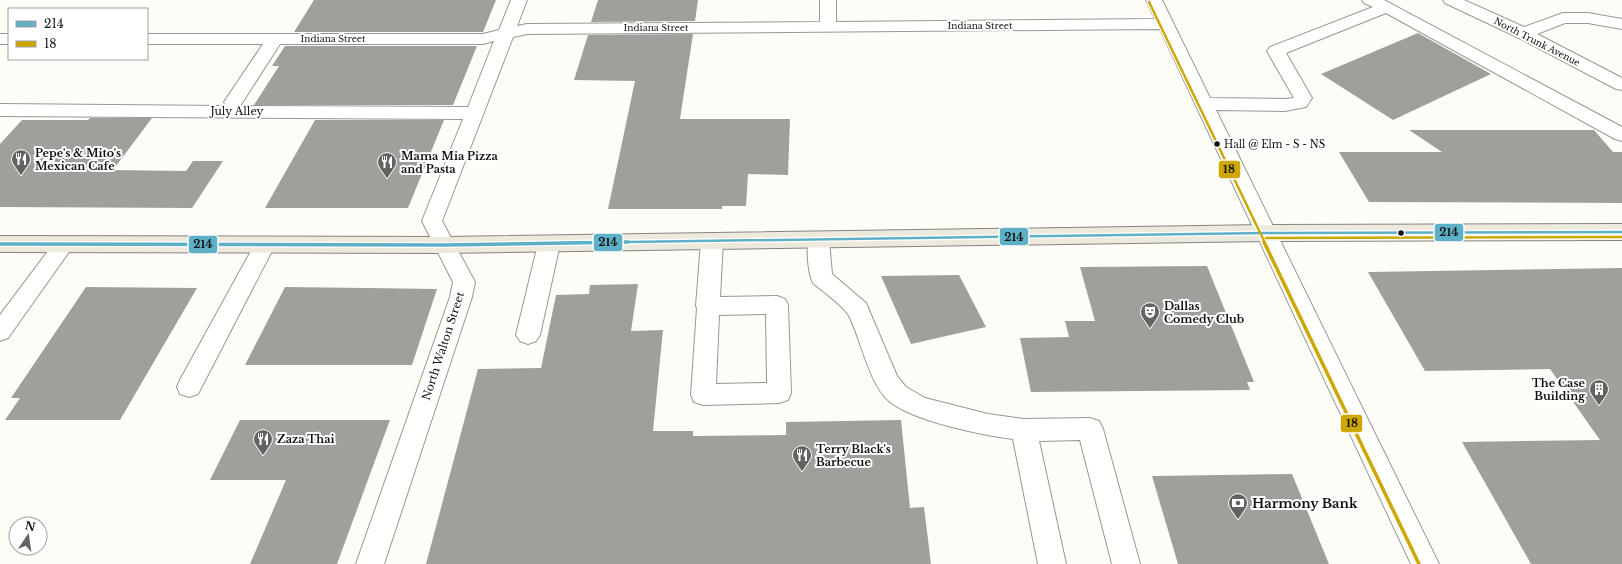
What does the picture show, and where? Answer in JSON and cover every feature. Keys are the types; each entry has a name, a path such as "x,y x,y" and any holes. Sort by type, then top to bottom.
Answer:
{"main road":[{"path":"0,244 444,245 1266,233 1622,232"}],"street":[{"name":"North Walton Street","path":"370,564 461,297 464,282 432,221 519,0"},
{"path":"828,0 828,27"},
{"path":"1154,0 1425,564"},
{"path":"1370,0 1387,7 1622,135"},
{"name":"North Trunk Avenue","path":"1451,0 1523,33 1622,85"},
{"path":"1204,104 1300,103 1303,98 1276,51 1387,7"},
{"path":"1523,33 1563,18 1588,18 1622,24"},
{"name":"Indiana Street","path":"148,39 484,39 527,29 1166,24"},
{"path":"234,102 275,39"},
{"name":"July Alley","path":"0,110 474,113"},
{"path":"818,240 821,277 858,309 887,381 897,394 918,406 988,425 1024,430 1090,429 1126,564"},
{"path":"707,306 777,305 779,393 703,394 707,306 712,242"},
{"path":"0,332 64,244"},
{"path":"528,335 549,244"},
{"path":"189,387 264,245"},
{"path":"1024,430 1052,564"}],"building":[{"path":"314,0 496,0 483,32 294,32"},
{"path":"598,0 698,0 695,21 591,22"},
{"path":"1418,33 1491,74 1393,120 1321,74"},
{"path":"693,34 680,119 790,119 788,175 748,174 746,206 722,206 722,209 608,209 635,81 574,80 588,35"},
{"path":"285,46 477,46 453,105 254,105 279,66 272,66"},
{"path":"90,118 152,118 113,170 186,171 193,161 223,161 192,208 0,207 0,144 22,120 88,120"},
{"path":"315,120 444,120 408,208 265,208"},
{"path":"1409,130 1594,130 1613,152 1622,152 1622,203 1369,202 1339,152 1442,152"},
{"name":"Dallas Comedy Club","path":"1207,266 1254,382 1247,382 1250,390 1031,392 1020,338 1069,337 1065,321 1095,321 1080,267"},
{"name":"The Case Building","path":"1622,268 1622,564 1531,564 1462,442 1600,440 1550,369 1425,371 1368,272"},
{"path":"959,275 986,327 911,344 881,276"},
{"path":"638,284 631,331 663,330 653,431 693,431 693,436 786,435 786,422 901,420 910,508 924,507 931,564 426,564 478,369 541,368 556,295 589,294 590,285"},
{"path":"86,287 197,288 120,420 5,420 20,398 11,398"},
{"path":"285,287 437,289 412,365 245,365"},
{"path":"240,420 390,420 337,564 250,564 286,480 210,480"},
{"name":"Harmony Bank","path":"1292,474 1329,564 1178,564 1152,476"}],"transit line":[{"name":"18","path":"1149,2 1419,564"},
{"name":"214","path":"0,244 444,245 1266,233 1622,232"},
{"name":"18","path":"1266,238 1622,237"}],"place":[{"name":"Hall @ Elm - S - NS","path":"1217,144"},
{"name":"Pepe's & Mito's Mexican Cafe","path":"21,176"},
{"name":"Mama Mia Pizza and Pasta","path":"387,179"},
{"name":"Dallas Comedy Club","path":"1150,329"},
{"name":"The Case Building","path":"1599,406"},
{"name":"Zaza Thai","path":"263,456"},
{"name":"Terry Black's Barbecue","path":"802,472"},
{"name":"Harmony Bank","path":"1238,520"}]}
